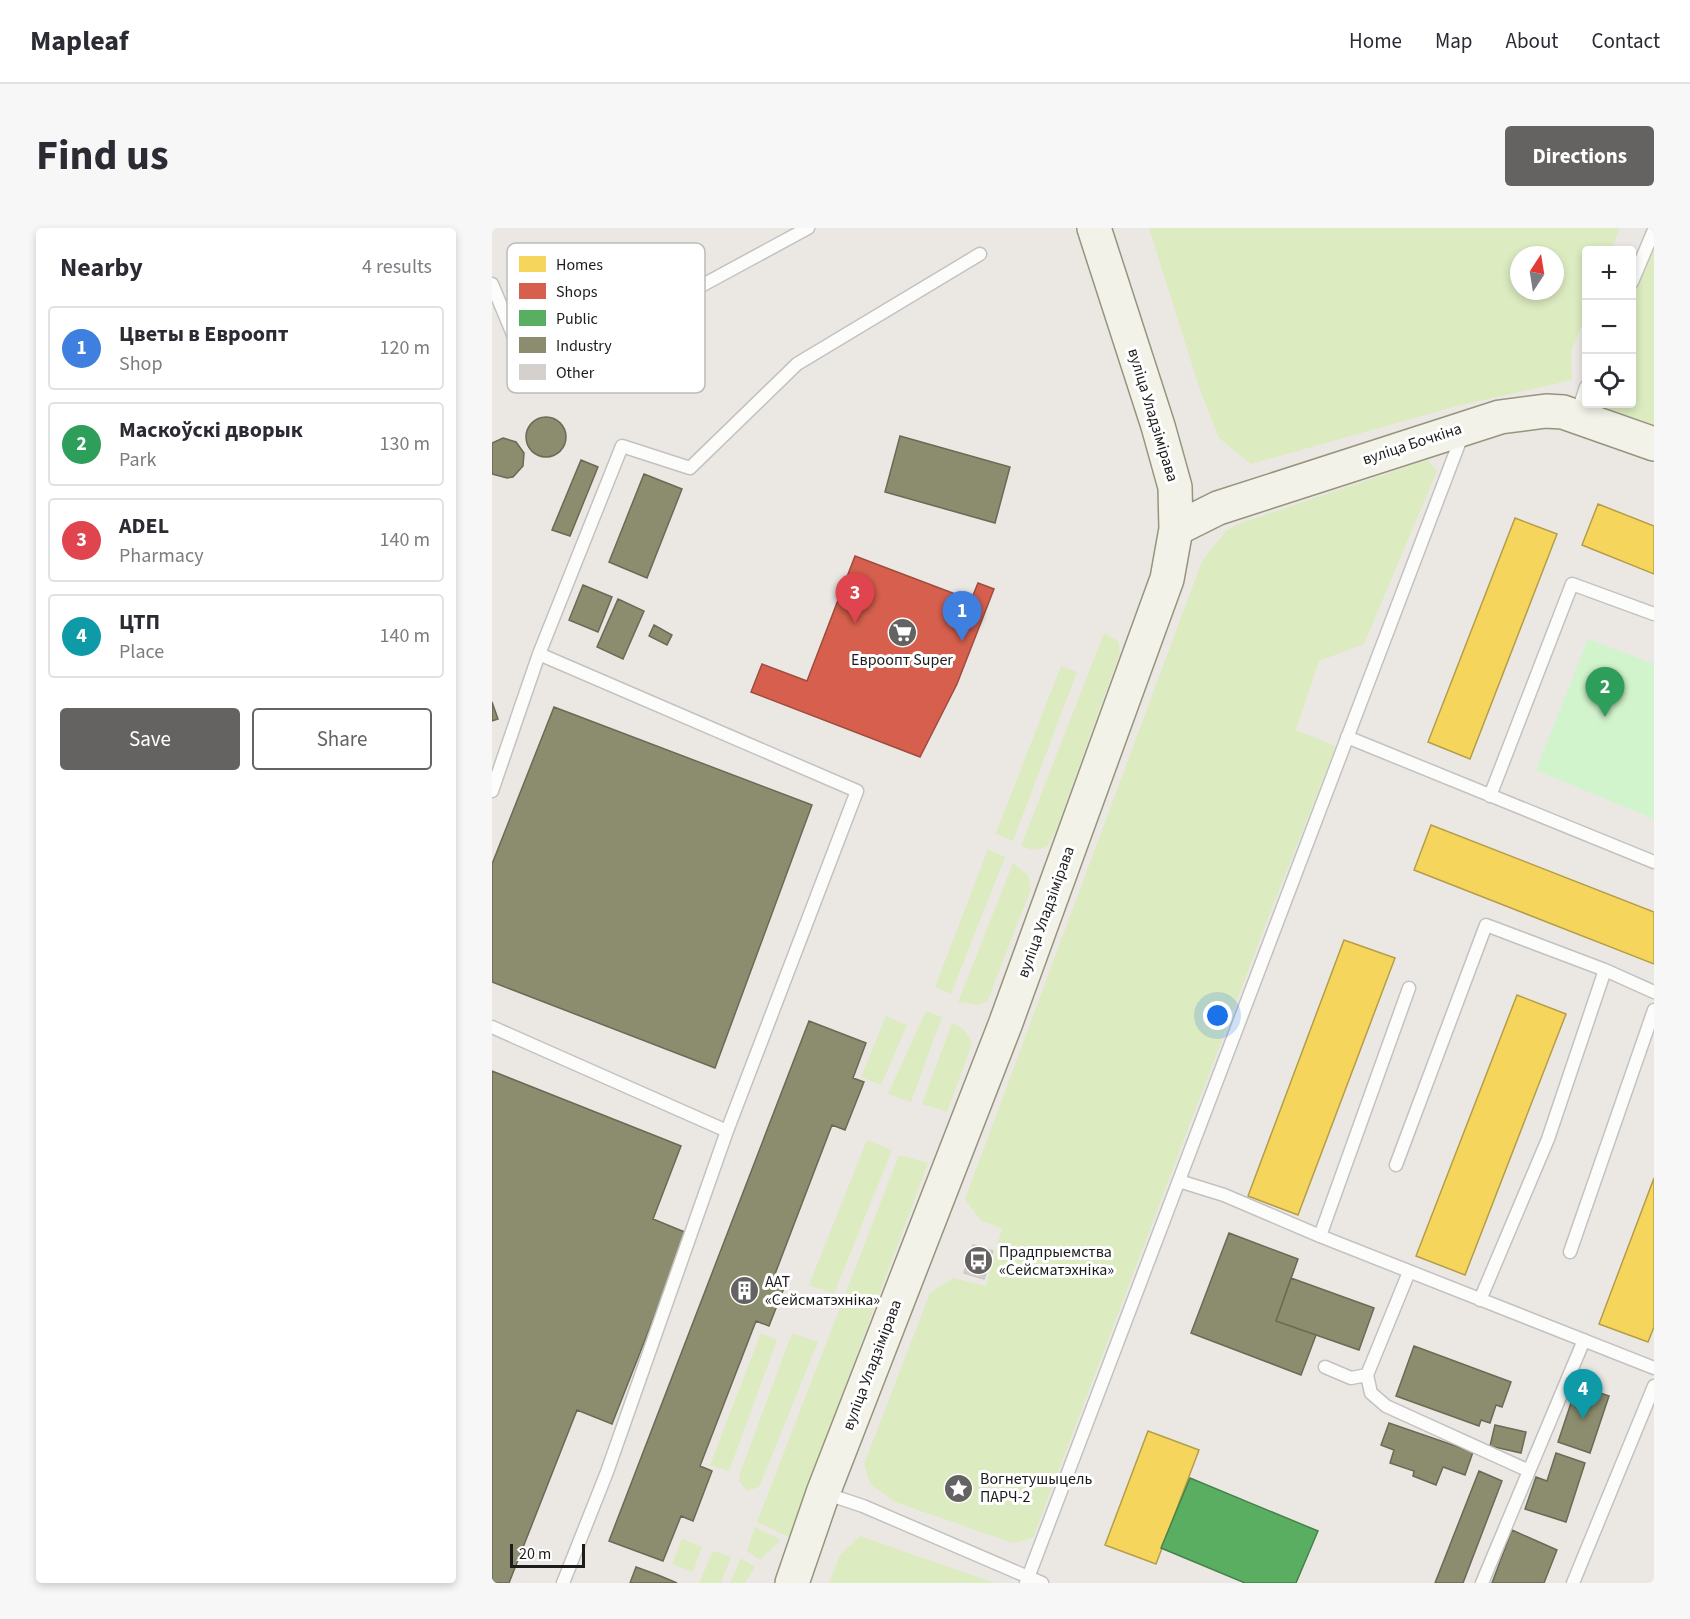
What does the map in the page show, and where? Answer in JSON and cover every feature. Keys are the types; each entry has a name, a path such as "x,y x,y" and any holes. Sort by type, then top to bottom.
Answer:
{"main road":[{"name":"вуліца Уладзімірава","path":"792,1583 822,1493 1005,1025 1167,579 1176,529 1175,487 1158,426 1094,228"},
{"name":"вуліца Бочкіна","path":"1176,529 1218,508 1466,426 1500,417 1546,411 1582,401"},
{"name":"вуліца Бочкіна","path":"1594,408 1654,444"}],"lane":[{"path":"705,284 808,228"},
{"path":"1636,273 1654,230"},
{"path":"492,791 539,654 622,446 690,468 797,364 980,254"},
{"path":"492,284 507,320"},
{"path":"1027,1580 1466,426"},
{"path":"1490,796 1572,584 1654,614"},
{"path":"539,654 857,791 727,1131 607,1472 563,1583"},
{"path":"1347,737 1654,862"},
{"path":"1396,1165 1486,925 1605,970 1654,992"},
{"path":"1480,1300 1548,1139 1605,970"},
{"path":"1320,1236 1409,988"},
{"path":"1570,1252 1654,1010"},
{"path":"492,1027 727,1131"},
{"path":"1179,1181 1224,1195 1409,1272 1654,1368"},
{"path":"1409,1272 1367,1375 1371,1393 1386,1406 1527,1470"},
{"path":"1482,1583 1527,1470 1584,1340"},
{"path":"1325,1367 1351,1378 1367,1375"},
{"path":"1573,1583 1654,1386"},
{"path":"822,1493 862,1506 1027,1580 1042,1583"}],"green space":[{"path":"1149,228 1620,228 1613,246 1582,246 1582,324 1571,353 1572,380 1453,407 1251,464 1219,438 1200,390"},
{"path":"1654,243 1654,426 1607,408 1636,408 1636,289"},
{"path":"1427,460 1437,471 1364,644 1319,661 1296,730 1336,746 1267,921 1033,1538 1013,1543 895,1502 870,1484 864,1464 930,1293 953,1278 986,1286 1002,1228 981,1221 965,1199 1202,561 1227,530 1241,523"},
{"path":"1104,633 1118,641 1120,652 1056,830 1048,846 1034,849 1021,846"},
{"path":"1588,639 1654,664 1654,819 1536,770"},
{"path":"1061,666 1077,672 1013,841 996,834 997,830"},
{"path":"988,849 1005,857 951,994 935,987"},
{"path":"1013,863 1028,875 1031,889 987,1002 977,1005 958,1002"},
{"path":"926,1011 942,1017 911,1102 888,1094"},
{"path":"886,1016 907,1025 881,1085 861,1077"},
{"path":"952,1023 965,1031 972,1044 947,1112 922,1104"},
{"path":"867,1140 892,1150 834,1294 809,1285"},
{"path":"899,1155 928,1163 789,1537 757,1522"},
{"path":"761,1333 777,1340 729,1471 710,1465"},
{"path":"792,1333 818,1342 759,1487 747,1491 739,1481 740,1473"},
{"path":"755,1527 781,1540 760,1560 747,1551"},
{"path":"860,1536 995,1583 829,1583 840,1555"},
{"path":"682,1539 702,1547 693,1572 672,1564"},
{"path":"713,1551 731,1557 721,1583 699,1583"},
{"path":"741,1558 755,1567 745,1583 730,1583"}],"building: Homes":[{"path":"1598,504 1654,526 1654,574 1582,545"},
{"path":"1515,518 1557,534 1470,759 1428,742"},
{"path":"1431,825 1654,912 1654,964 1414,870"},
{"path":"1344,940 1395,958 1298,1215 1248,1196"},
{"path":"1517,995 1566,1014 1465,1275 1416,1256"},
{"path":"1654,1178 1654,1327 1648,1342 1599,1324"},
{"path":"1148,1431 1199,1450 1156,1564 1105,1545"}],"building: Shops":[{"name":"Евроопт Super","path":"855,556 971,600 978,583 994,589 957,684 920,757 751,692 762,664 807,681"}],"building: Public":[{"path":"1190,1478 1318,1531 1296,1583 1245,1583 1161,1548"}],"building: Industry":[{"path":"546,417 560,423 566,437 560,451 546,457 532,451 526,437 532,423"},
{"path":"900,436 1010,467 995,523 885,492"},
{"path":"503,438 516,442 524,453 523,466 513,477 507,478 492,474 492,443"},
{"path":"581,460 598,467 570,536 552,530"},
{"path":"644,474 682,489 647,578 609,562"},
{"path":"583,585 612,597 598,632 569,620"},
{"path":"618,599 644,611 623,659 597,647"},
{"path":"654,625 672,635 667,645 649,636"},
{"path":"492,702 498,719 492,721"},
{"path":"554,707 812,805 715,1068 492,982 492,864"},
{"name":"ААТ «Сейсматэхніка»","path":"809,1021 866,1043 853,1078 864,1082 845,1130 832,1125 775,1274 788,1278 769,1326 756,1321 700,1466 712,1471 693,1521 681,1516 663,1561 609,1541"},
{"path":"492,1071 681,1146 653,1219 687,1233 612,1424 577,1410 509,1583 492,1583"},
{"path":"1229,1233 1298,1259 1276,1321 1316,1335 1301,1375 1191,1333"},
{"path":"1291,1278 1374,1308 1359,1350 1276,1321"},
{"path":"1414,1346 1511,1382 1502,1407 1496,1405 1490,1423 1481,1420 1479,1426 1396,1396"},
{"path":"1577,1385 1609,1396 1590,1453 1558,1442"},
{"path":"1389,1423 1473,1452 1465,1475 1443,1467 1436,1485 1413,1476 1414,1471 1390,1463 1394,1450 1381,1445"},
{"path":"1495,1425 1526,1432 1521,1453 1490,1446"},
{"path":"1556,1453 1585,1463 1566,1522 1525,1509 1536,1477 1547,1481"},
{"path":"1479,1471 1502,1481 1463,1583 1435,1583"},
{"path":"1512,1530 1557,1550 1544,1583 1492,1583"},
{"path":"636,1567 658,1575 677,1583 630,1583"}],"building: Other":[{"path":"973,1245 993,1251 984,1279 964,1273"}],"place":[{"name":"ADEL","path":"855,623"},
{"name":"Евроопт Super","path":"902,632"},
{"name":"Цветы в Евроопт","path":"962,641"},
{"name":"Маскоўскі дворык","path":"1605,717"},
{"name":"Прадпрыемства «Сейсматэхніка»","path":"978,1261"},
{"name":"ААТ «Сейсматэхніка»","path":"744,1291"},
{"name":"ЦТП","path":"1583,1419"},
{"name":"Вогнетушыцель ПАРЧ-2","path":"959,1488"}]}
